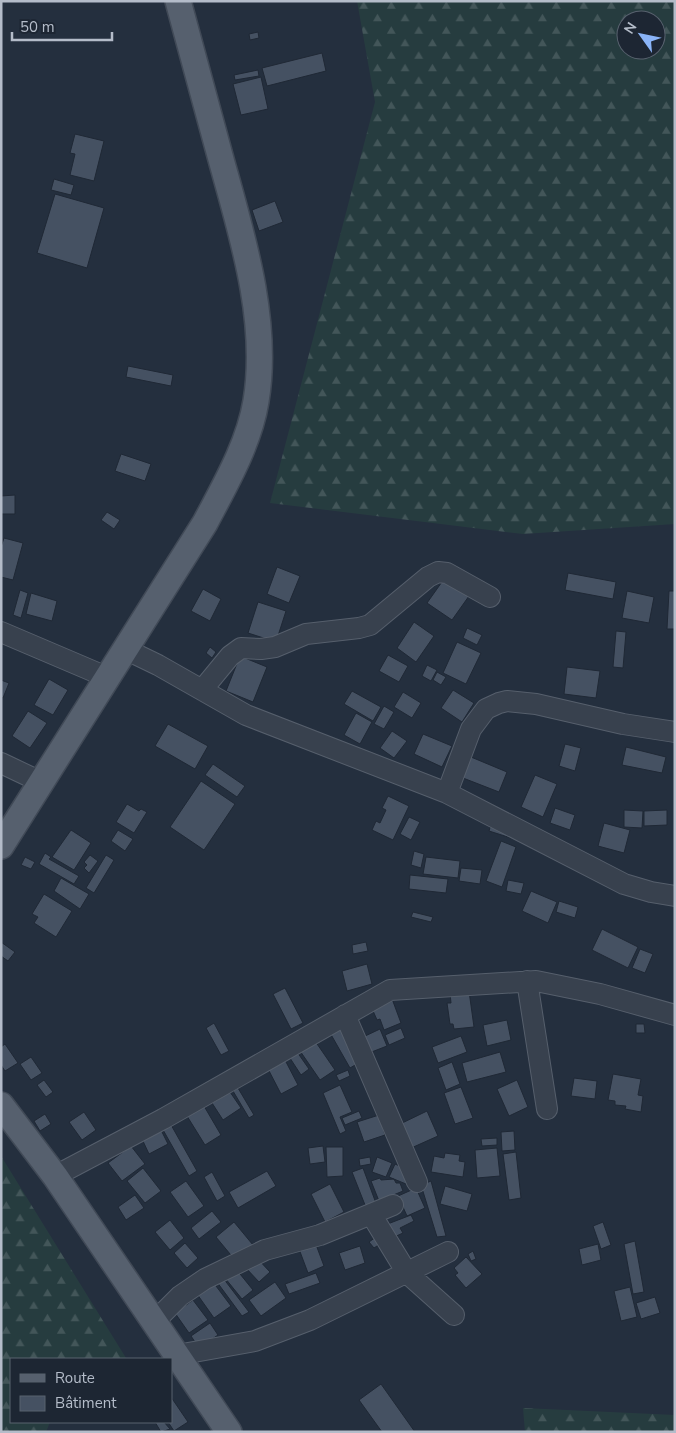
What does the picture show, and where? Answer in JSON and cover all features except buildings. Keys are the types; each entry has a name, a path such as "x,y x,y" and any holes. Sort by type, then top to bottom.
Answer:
{"main road":[{"path":"1,846 127,650 205,523 227,482 249,428 256,403 261,365 250,262 178,1"},
{"path":"1,1105 55,1176 229,1432"}],"street":[{"path":"202,690 230,656 241,648 261,649 275,647 306,634 370,625 428,577 438,572 447,573 490,598"},
{"path":"1,632 109,678"},
{"path":"127,650 246,715 447,793 624,884 651,892 675,896"},
{"path":"447,793 471,729 486,709 499,703 507,701 536,704 614,722 675,732"},
{"path":"1,762 41,782"},
{"path":"527,981 547,1109"},
{"path":"55,1176 163,1119 390,990 527,981 600,994 675,1015"},
{"path":"345,1015 417,1182"},
{"path":"154,1322 180,1296 205,1279 265,1250 320,1235 393,1205"},
{"path":"371,1214 407,1273 454,1315"},
{"path":"177,1355 255,1341 310,1320 448,1252"}],"green space":[{"path":"357,1 675,1 675,524 523,534 270,503 375,102"},
{"path":"1,1156 126,1358 10,1358 10,1423 50,1423 46,1432 1,1432"},
{"path":"523,1408 675,1415 675,1432 525,1432"}]}
